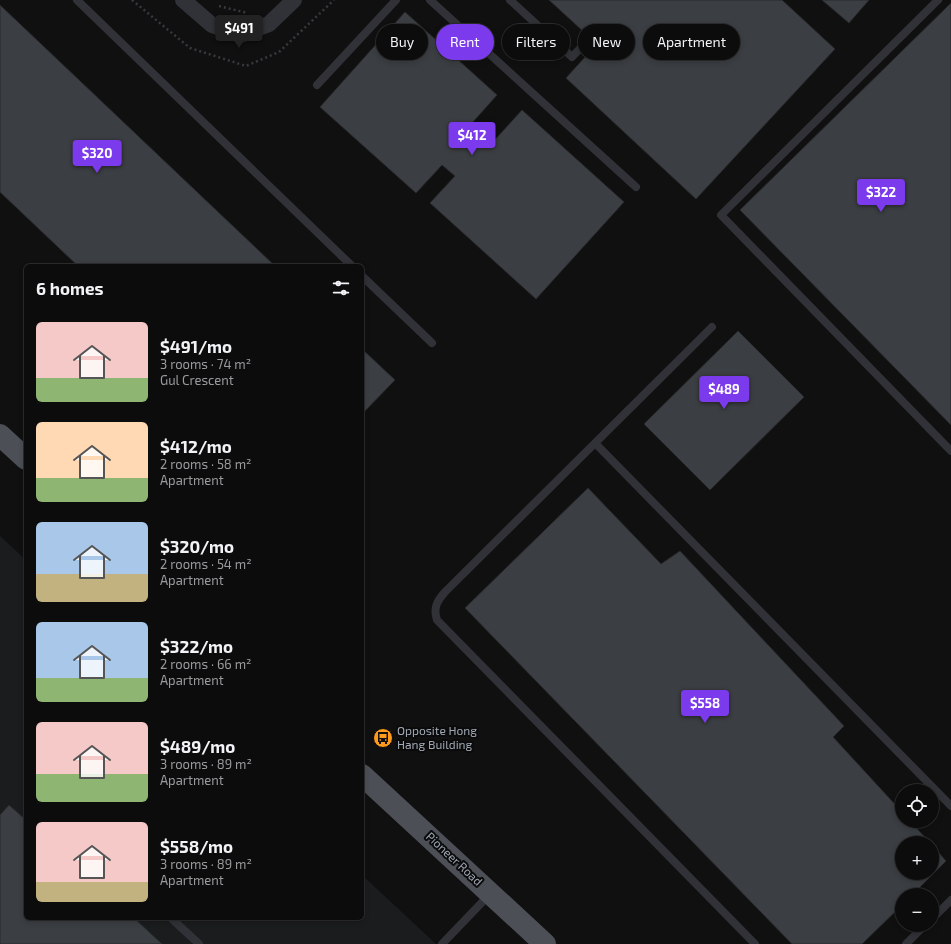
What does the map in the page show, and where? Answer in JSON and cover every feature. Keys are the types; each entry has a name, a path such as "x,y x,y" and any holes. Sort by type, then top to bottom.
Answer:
{"main road":[{"path":"0,435 24,457"},
{"name":"Pioneer Road","path":"364,777 545,944"}],"street":[{"path":"184,0 212,25 240,35 269,24 294,0"}],"lane":[{"path":"77,0 350,264"},
{"path":"318,85 396,0"},
{"path":"430,0 636,187"},
{"path":"510,0 572,57 578,51"},
{"path":"938,0 721,215 951,451"},
{"path":"364,278 432,343"},
{"path":"712,326 445,592 436,602 434,613 442,626 755,944"},
{"path":"595,443 951,806"},
{"path":"442,944 491,894"},
{"path":"939,912 951,900"},
{"path":"173,920 199,944"},
{"path":"906,944 919,932"}],"path":[{"path":"214,3 217,6 249,14"}],"shaded area":[{"path":"0,536 24,558 24,920 364,920 364,877 436,944 0,944"}],"building":[{"path":"549,0 782,0 835,49 696,199 566,78 582,60 635,60 635,24 578,24 578,27"},
{"path":"822,0 869,0 849,23"},
{"path":"951,3 951,425 740,210"},
{"path":"0,5 273,264 76,264 0,192"},
{"path":"405,12 418,24 394,24"},
{"path":"428,33 436,40 436,60 458,60 497,95 471,124 492,143 522,110 624,202 536,299 430,203 455,176 442,165 416,193 320,107 376,44 376,60 428,60"},
{"path":"738,331 804,397 710,490 644,424"},
{"path":"364,351 395,380 364,412"},
{"path":"588,488 661,564 680,551 844,726 833,737 895,804 895,828 916,828 924,836 895,836 895,880 927,880 919,888 895,888 895,912 862,944 792,944 465,608"},
{"path":"9,805 24,818 24,920 136,920 162,944 0,944 0,815"},
{"path":"939,853 946,861 939,868"}],"place":[{"name":"Opposite Hong Hang Building","path":"383,738"}]}
